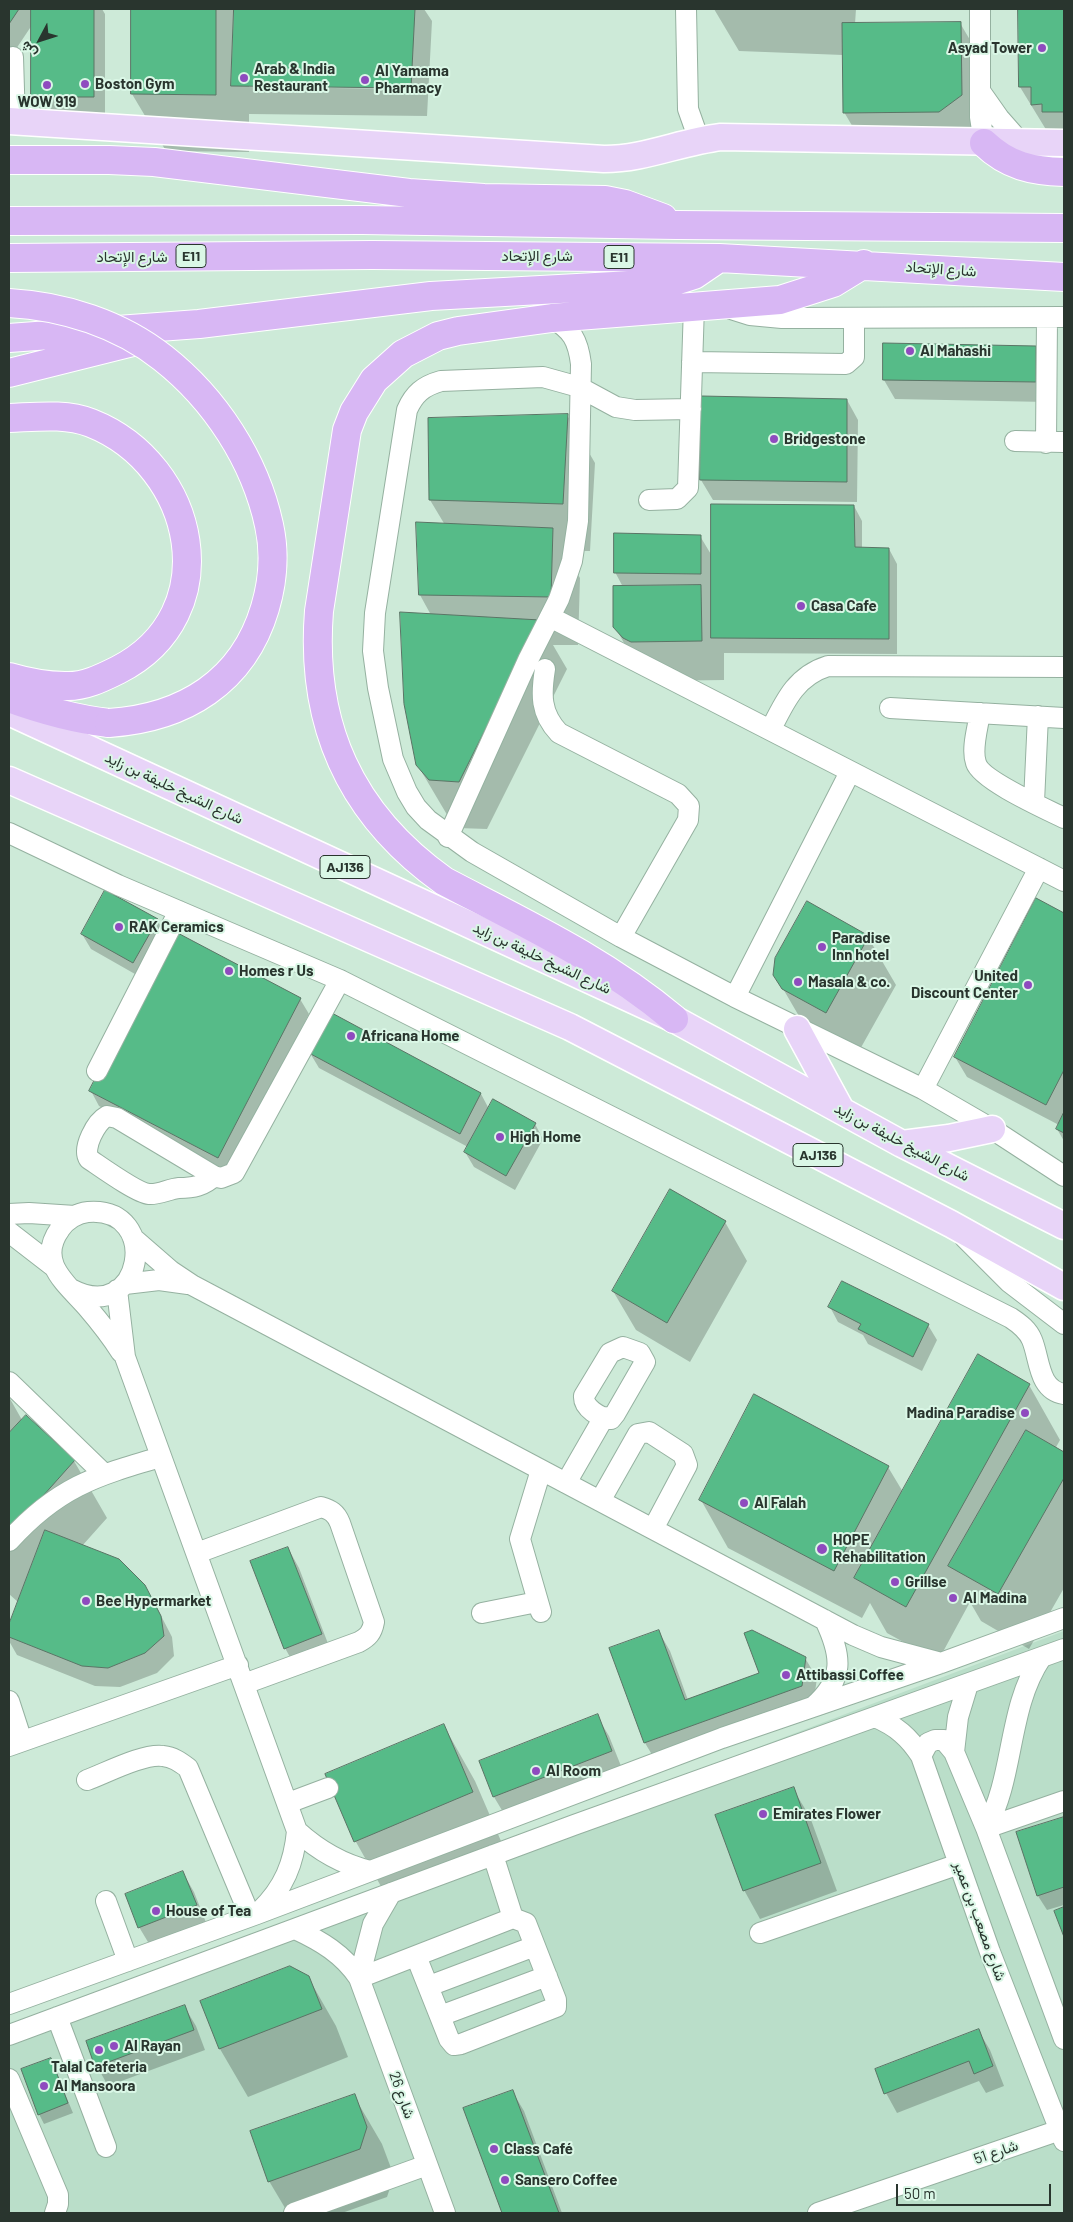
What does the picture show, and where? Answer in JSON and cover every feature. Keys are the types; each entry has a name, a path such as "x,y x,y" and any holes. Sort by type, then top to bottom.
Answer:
{"highway":[{"path":"984,142 998,155 1015,165 1041,171 1064,172"},
{"path":"9,160 145,162 409,192 484,198 605,200 652,213 678,226"},
{"name":"E11","path":"9,221 362,220 678,226 1064,228"},
{"name":"شارع الإتحاد","path":"9,258 372,255 719,258 864,264 1064,277"},
{"path":"9,338 199,324 431,296 669,283 694,275 719,258"},
{"path":"674,1019 625,980 599,964 444,881 399,845 380,824 348,776 330,732 321,696 318,658 319,611 348,430 363,396 387,367 403,354 438,336 458,331 552,318 707,305 762,303 799,296 833,283 864,264"},
{"path":"9,303 66,312 104,323 140,343 185,377 220,417 247,464 269,525 272,552 270,591 256,632 246,653 234,669 205,692 180,705 132,721 109,723 75,719 9,698"},
{"path":"9,373 199,324"},
{"path":"9,418 64,416 91,423 122,440 143,456 162,478 175,500 184,526 187,553 185,578 169,625 151,647 129,664 98,680 66,686 9,678"}],"main road":[{"path":"12,121 604,159 640,157 699,140 721,137 1064,143"},
{"name":"شارع الشيخ خليفة بن زايد","path":"9,712 674,1019 902,1144 1064,1226"},
{"name":"AJ136","path":"9,780 570,1027 951,1224 1064,1287"},
{"path":"798,1029 841,1110"},
{"path":"902,1144 949,1138 992,1129"}],"street":[{"path":"686,9 688,103 690,120 699,140"},
{"path":"980,9 981,130 984,142"},
{"path":"12,121 13,57"},
{"path":"980,91 999,118 1021,143"},
{"path":"650,500 677,498 688,488 692,362 707,305 766,317 1055,317 1055,442 1015,441"},
{"path":"448,837 566,580 576,534 581,364 576,341 566,327 552,318"},
{"path":"692,362 846,364 854,357 854,318"},
{"path":"691,409 626,409 606,404 579,387 543,377 441,381 429,384 419,390 407,410 375,613 373,651 378,688 399,776 416,807 448,837 472,852 621,937 735,998 923,1089 992,1129 1064,1176"},
{"path":"550,617 1064,881"},
{"path":"771,729 785,701 802,678 814,670 828,666 1064,667"},
{"path":"545,669 542,690 544,709 552,726 559,733 678,794 689,806 688,820 621,937"},
{"path":"890,708 1064,718"},
{"path":"980,713 975,754 978,769 990,779 1063,817"},
{"path":"1034,802 1038,716"},
{"path":"735,998 850,772"},
{"path":"9,833 118,885 340,980 1010,1318 1023,1327 1032,1340 1039,1367 1050,1386 1057,1392 1064,1394"},
{"path":"923,1089 1040,868"},
{"path":"97,1071 179,911"},
{"path":"214,1176 209,1181 194,1187 147,1194 89,1159 86,1150 103,1118 112,1116 214,1176 228,1177 238,1167 340,980"},
{"path":"53,1266 52,1256 55,1237 67,1221 85,1212 104,1213 122,1222 134,1238 172,1271 192,1285 825,1620 881,1647 941,1663"},
{"path":"9,1214 29,1213 75,1216"},
{"path":"951,1224 1009,1282 1064,1324"},
{"path":"9,1232 53,1266 63,1283 100,1322 125,1357 288,1803 297,1830 295,1850 282,1886 271,1901 253,1915"},
{"path":"125,1357 121,1287 135,1266 137,1257 134,1238"},
{"path":"71,1290 79,1294 99,1296 121,1287 159,1280 192,1285"},
{"path":"9,1382 104,1473"},
{"path":"566,1483 604,1417"},
{"path":"600,1501 638,1434 649,1432 684,1454 687,1465 652,1529"},
{"path":"9,1541 41,1510 60,1495 104,1473 161,1457"},
{"path":"482,1613 539,1607 520,1538 541,1470"},
{"path":"9,1701 16,1743 241,1674 358,1642 367,1638 373,1631 374,1622 340,1523 330,1509 321,1507 196,1553"},
{"path":"9,2004 370,1872 722,1738 812,1709 1064,1618"},
{"path":"812,1709 823,1699 831,1686 839,1658 834,1640 825,1620"},
{"path":"9,2035 391,1892 1064,1649"},
{"path":"986,1828 999,1796 1024,1693 1041,1658"},
{"path":"954,1752 958,1717 968,1684"},
{"name":"شارع مصعب بن عمير","path":"875,1717 902,1732 912,1742 921,1756 990,1952 1062,2136"},
{"path":"921,1756 928,1743 935,1740 944,1740 954,1752 986,1828 1064,2039"},
{"path":"87,1780 148,1758 162,1755 176,1759 188,1768 253,1915"},
{"path":"288,1803 328,1788"},
{"path":"986,1828 1064,1801"},
{"path":"297,1830 326,1854 355,1868 370,1872"},
{"path":"493,1855 513,1918"},
{"path":"760,1933 959,1864"},
{"path":"359,1978 373,1924 391,1892"},
{"path":"106,1901 128,1960"},
{"path":"359,1978 513,1918 526,1923 557,2004 554,2010 458,2045 451,2042 416,1956"},
{"name":"شارع 26","path":"295,1929 332,1948 348,1962 359,1978 445,2213"},
{"path":"429,1986 535,1946"},
{"path":"440,2016 547,1976"},
{"path":"57,2017 106,2147"},
{"path":"9,2079 13,2106 58,2194 58,2204 55,2213"},
{"name":"شارع 51","path":"818,2213 1062,2136"},
{"path":"294,2213 427,2166"}],"shaded area":[{"path":"1064,1631 1064,2213 9,2213 9,2024 727,1759"}],"building":[{"path":"9,9 19,9 9,24"},
{"path":"31,9 94,9 94,97 31,97"},
{"path":"131,9 216,9 216,95 131,94"},
{"path":"234,9 415,9 411,88 231,86"},
{"name":"Asyad Tower","path":"1018,9 1064,9 1064,112 1042,112 1042,104 1031,105 1031,87 1019,87"},
{"path":"961,22 962,95 939,112 843,113 842,23"},
{"path":"883,343 1036,346 1036,382 883,380"},
{"name":"Bridgestone","path":"701,396 847,399 847,482 700,480"},
{"path":"568,414 563,504 429,500 428,418"},
{"path":"711,504 854,505 855,547 889,548 889,639 711,638"},
{"path":"416,522 553,528 551,597 419,595"},
{"path":"614,533 701,535 701,574 614,573"},
{"path":"701,585 702,641 631,642 623,638 613,627 613,586"},
{"path":"400,612 540,620 459,782 429,780 416,765 404,704"},
{"name":"RAK Ceramics","path":"105,890 158,919 133,963 81,934"},
{"name":"United Discount Center","path":"1036,898 1064,913 1064,1070 1046,1105 954,1057"},
{"name":"Paradise Inn hotel","path":"807,901 869,936 826,1013 782,989 773,975 775,958"},
{"path":"172,930 301,998 218,1158 89,1091"},
{"path":"330,1012 481,1093 460,1134 309,1053"},
{"name":"High Home","path":"493,1099 536,1123 506,1176 464,1152"},
{"path":"1064,1112 1064,1133 1056,1129"},
{"path":"670,1189 726,1221 667,1323 612,1291"},
{"path":"842,1281 929,1324 913,1357 858,1329 861,1324 828,1307"},
{"path":"978,1354 1030,1384 906,1607 854,1578"},
{"path":"754,1394 889,1466 834,1571 699,1500"},
{"path":"26,1415 75,1460 9,1534 9,1433"},
{"path":"1026,1430 1064,1452 1064,1478 998,1594 948,1566"},
{"name":"Bee Hypermarket","path":"45,1530 119,1559 145,1585 161,1616 164,1636 145,1653 108,1668 82,1666 9,1637 9,1624"},
{"path":"288,1547 322,1634 284,1649 250,1561"},
{"path":"659,1630 685,1700 759,1673 744,1633 752,1630 806,1657 802,1686 644,1743 609,1648"},
{"path":"598,1714 612,1751 493,1797 479,1761"},
{"path":"444,1724 473,1792 354,1842 325,1774"},
{"path":"794,1787 821,1863 743,1891 715,1815"},
{"path":"1064,1817 1064,1887 1037,1896 1016,1832"},
{"path":"183,1871 197,1905 138,1928 125,1894"},
{"path":"1064,1907 1064,1937 1054,1911"},
{"path":"290,1966 309,1976 322,2009 219,2049 200,2001"},
{"path":"185,2005 194,2030 95,2067 86,2041"},
{"path":"979,2029 993,2066 974,2074 969,2061 884,2094 875,2069"},
{"name":"Al Mansoora","path":"51,2058 68,2103 38,2115 21,2069"},
{"path":"513,2090 559,2213 502,2213 463,2108"},
{"path":"355,2094 367,2127 360,2149 268,2182 250,2131"}],"place":[{"name":"Asyad Tower","path":"1042,48"},
{"name":"Arab & India Restaurant","path":"244,78"},
{"name":"Al Yamama Pharmacy","path":"365,80"},
{"name":"Boston Gym","path":"85,84"},
{"name":"WOW 919","path":"47,85"},
{"name":"Al Mahashi","path":"910,351"},
{"name":"Bridgestone","path":"774,439"},
{"name":"Casa Cafe","path":"801,606"},
{"name":"RAK Ceramics","path":"119,927"},
{"name":"Paradise Inn hotel","path":"822,947"},
{"name":"Homes r Us","path":"229,971"},
{"name":"Masala & co.","path":"798,982"},
{"name":"United Discount Center","path":"1028,985"},
{"name":"Africana Home","path":"351,1036"},
{"name":"High Home","path":"500,1137"},
{"name":"Madina Paradise","path":"1025,1413"},
{"name":"Al Falah","path":"744,1503"},
{"name":"HOPE Rehabilitation","path":"822,1549"},
{"name":"Grillse","path":"895,1582"},
{"name":"Al Madina","path":"953,1598"},
{"name":"Bee Hypermarket","path":"86,1601"},
{"name":"Attibassi Coffee","path":"786,1675"},
{"name":"Al Room","path":"536,1771"},
{"name":"Emirates Flower","path":"763,1814"},
{"name":"House of Tea","path":"156,1911"},
{"name":"Al Rayan","path":"114,2046"},
{"name":"Talal Cafeteria","path":"99,2050"},
{"name":"Al Mansoora","path":"44,2086"},
{"name":"Class Café","path":"494,2149"},
{"name":"Sansero Coffee","path":"505,2180"}]}
